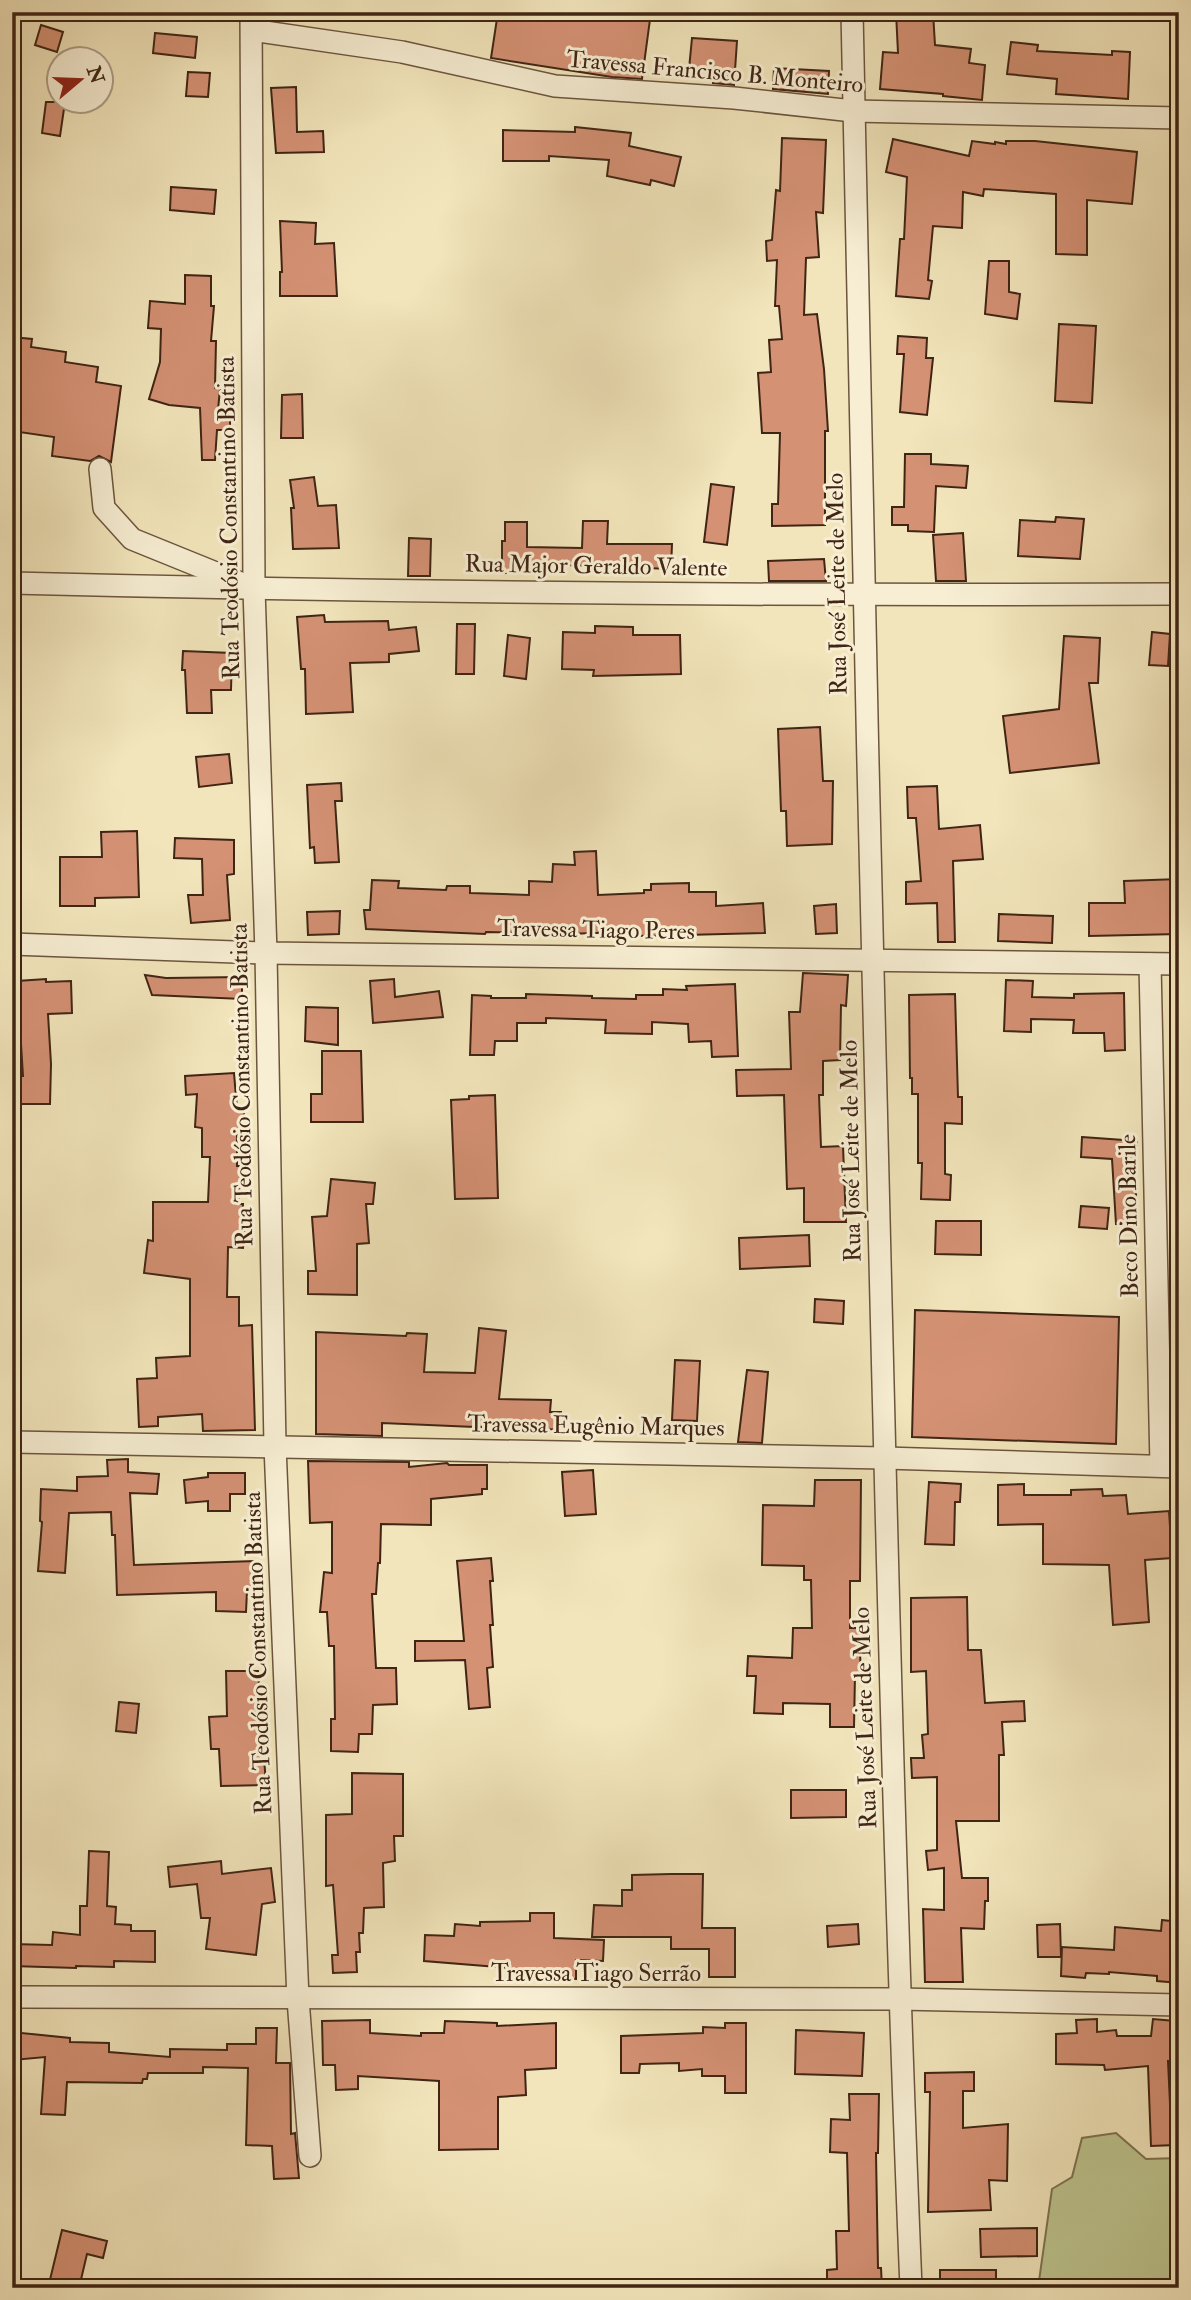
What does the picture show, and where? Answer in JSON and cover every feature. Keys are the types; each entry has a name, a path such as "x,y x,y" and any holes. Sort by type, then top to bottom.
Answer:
{"street":[{"name":"Rua José Leite de Melo","path":"852,12 863,595 899,1999 911,2288"},
{"name":"Travessa Francisco B. Monteiro","path":"252,21 555,86 734,98 853,111 1179,118"},
{"name":"Rua Teodósio Constantino Batista","path":"252,21 254,589 266,953 275,1446 298,1999 310,2156"},
{"path":"100,469 104,508 132,539 254,589"},
{"name":"Rua Major Geraldo Valente","path":"12,583 254,589 863,595 1179,594"},
{"name":"Travessa Tiago Peres","path":"12,944 266,953 1179,964"},
{"name":"Beco Dino Barile","path":"1150,964 1170,1467"},
{"name":"Travessa Eugênio Marques","path":"12,1442 885,1458 1170,1467"},
{"name":"Travessa Tiago Serrão","path":"12,1997 899,1999 1179,2005"}],"green space":[{"path":"1116,2133 1146,2159 1179,2158 1179,2288 1038,2288 1052,2189 1072,2177 1082,2138"}],"building":[{"path":"498,12 651,12 642,79 612,77 491,58"},
{"path":"896,12 933,12 935,45 971,49 969,63 985,65 982,100 880,89 883,52 898,53"},
{"path":"41,25 63,32 59,46 46,46 46,48 35,45"},
{"path":"155,33 197,37 195,58 153,53"},
{"path":"692,38 737,41 734,85 713,83 714,71 689,69"},
{"path":"1011,42 1038,45 1037,51 1112,55 1112,51 1130,52 1128,99 1056,94 1057,79 1007,74"},
{"path":"774,68 829,71 828,94 773,89"},
{"path":"188,72 210,73 208,97 186,96"},
{"path":"296,87 297,132 323,131 324,152 276,153 271,88"},
{"path":"46,102 46,116 63,116 60,136 42,133"},
{"path":"575,127 631,133 629,146 681,157 674,186 651,180 650,185 607,176 609,160 549,156 549,161 503,161 503,130 575,132"},
{"path":"782,138 826,140 823,213 816,212 819,257 806,258 804,315 817,314 824,369 828,431 825,431 825,525 772,526 772,504 778,504 780,433 762,433 758,373 771,372 769,340 782,339 779,306 775,306 777,260 767,261 766,241 772,240 776,190 780,191"},
{"path":"893,139 969,156 972,141 1006,144 1006,141 1035,141 1137,152 1132,204 1087,200 1087,255 1056,254 1056,194 984,189 983,196 963,192 962,228 933,226 929,299 896,296 900,239 904,239 907,177 886,172"},
{"path":"171,187 216,190 214,214 170,210"},
{"path":"280,221 316,223 315,244 334,243 337,296 280,296"},
{"path":"989,261 1009,261 1009,292 1020,294 1017,319 985,314"},
{"path":"185,275 211,276 211,306 214,306 211,341 216,341 215,388 220,389 218,410 230,410 230,430 217,430 215,460 202,460 200,408 169,405 149,399 160,362 161,329 148,328 150,301 185,304"},
{"path":"1059,324 1096,326 1092,403 1055,401"},
{"path":"898,336 927,338 926,358 933,358 927,415 900,412 904,354 897,354"},
{"path":"12,337 32,339 31,347 66,352 65,362 98,367 96,382 121,386 111,462 99,456 90,461 52,456 54,437 12,431"},
{"path":"302,394 303,438 281,438 282,395"},
{"path":"905,454 931,454 931,464 968,466 966,488 936,486 934,532 908,531 908,525 892,525 892,507 904,507"},
{"path":"314,477 318,506 336,505 339,548 293,549 291,508 294,508 290,480"},
{"path":"711,484 734,487 727,545 704,542"},
{"path":"1056,517 1084,519 1080,559 1018,556 1020,520 1055,522"},
{"path":"583,521 608,521 607,544 672,544 671,569 538,564 537,573 502,573 505,522 527,522 527,547 582,548"},
{"path":"963,533 966,581 936,581 933,535"},
{"path":"409,538 431,539 430,576 408,576"},
{"path":"824,559 826,581 769,581 768,561"},
{"path":"324,615 325,622 388,621 389,630 416,627 419,651 389,654 389,662 350,663 353,712 306,714 305,669 301,669 297,617"},
{"path":"457,624 475,624 474,674 456,674"},
{"path":"595,626 633,627 633,635 680,635 681,674 593,676 594,670 562,669 563,632 595,633"},
{"path":"1152,632 1170,634 1168,666 1149,665"},
{"path":"508,635 530,638 526,679 504,676"},
{"path":"1064,636 1100,638 1098,683 1089,683 1099,763 1010,773 1003,716 1059,709"},
{"path":"183,651 232,653 231,690 211,690 212,713 187,713 185,670 182,670"},
{"path":"820,727 823,781 833,781 832,844 787,846 786,811 781,811 778,729"},
{"path":"229,754 232,783 199,787 196,757"},
{"path":"341,783 342,801 335,801 339,862 315,863 314,847 310,848 307,785"},
{"path":"937,786 939,829 980,825 983,859 953,861 955,942 938,942 937,903 906,904 906,882 921,881 916,818 908,818 907,787"},
{"path":"137,831 139,897 95,898 95,906 60,906 60,857 102,857 101,832"},
{"path":"175,838 234,840 234,874 227,875 230,920 191,923 188,895 203,895 202,859 174,858"},
{"path":"596,851 598,895 644,893 644,890 651,890 651,884 689,883 689,892 716,892 716,906 763,903 765,933 645,936 625,935 625,932 485,934 366,929 364,910 370,910 372,880 399,881 398,888 446,890 447,886 470,886 470,893 529,895 529,881 552,882 553,864 575,865 574,852"},
{"path":"1179,879 1179,934 1089,936 1089,903 1125,903 1124,881"},
{"path":"836,904 837,933 816,934 814,906"},
{"path":"340,911 339,934 308,935 307,912"},
{"path":"999,914 1053,916 1052,943 998,941"},
{"path":"803,973 848,975 846,1006 841,1005 840,1060 823,1061 823,1095 819,1095 821,1147 843,1146 846,1222 804,1222 804,1188 787,1189 784,1095 737,1096 736,1070 791,1069 789,1012 800,1012"},
{"path":"145,975 166,978 242,977 242,999 152,995"},
{"path":"46,979 46,982 71,981 72,1013 48,1014 50,1104 18,1104 18,1076 23,1076 17,981"},
{"path":"394,979 395,997 439,991 443,1017 373,1023 370,981"},
{"path":"1006,980 1033,981 1032,997 1074,998 1074,994 1124,993 1125,1050 1105,1051 1104,1033 1073,1033 1074,1020 1031,1019 1031,1032 1004,1031"},
{"path":"735,984 738,1056 712,1057 711,1041 689,1042 688,1024 652,1022 652,1034 605,1033 606,1020 546,1018 546,1023 517,1023 517,1041 495,1041 494,1055 470,1055 472,995 491,998 526,998 526,994 636,999 636,995 663,995 663,989 687,990 686,986"},
{"path":"955,994 958,1097 962,1097 962,1124 945,1123 945,1174 951,1175 950,1200 921,1199 918,1094 912,1094 910,1078 909,995"},
{"path":"306,1007 338,1008 338,1045 305,1041"},
{"path":"322,1051 361,1051 363,1122 311,1122 311,1094 322,1094"},
{"path":"234,1073 237,1109 244,1110 243,1130 237,1130 237,1166 241,1166 238,1204 243,1204 242,1228 245,1229 243,1248 228,1247 227,1297 239,1297 239,1326 252,1325 255,1430 203,1431 202,1414 158,1417 158,1426 139,1427 137,1379 157,1378 156,1358 190,1356 190,1279 144,1273 148,1240 153,1241 153,1202 208,1202 210,1157 202,1157 202,1128 195,1127 197,1094 186,1095 185,1076"},
{"path":"495,1095 498,1198 455,1199 451,1100"},
{"path":"1082,1137 1137,1141 1135,1180 1138,1225 1116,1224 1112,1159 1081,1157"},
{"path":"331,1179 375,1183 373,1204 366,1204 369,1243 357,1244 357,1295 308,1294 308,1271 316,1271 312,1217 327,1216"},
{"path":"1081,1206 1109,1208 1107,1229 1079,1227"},
{"path":"936,1221 981,1221 981,1255 935,1254"},
{"path":"809,1235 810,1266 740,1269 739,1238"},
{"path":"815,1299 844,1301 843,1324 814,1322"},
{"path":"915,1310 1119,1317 1116,1444 912,1437"},
{"path":"479,1328 506,1331 499,1399 551,1400 550,1412 561,1412 560,1430 382,1423 382,1436 316,1434 316,1332 406,1336 407,1333 427,1334 424,1372 475,1373"},
{"path":"675,1360 700,1361 697,1421 672,1420"},
{"path":"747,1370 768,1372 762,1443 738,1442"},
{"path":"128,1459 128,1472 159,1474 157,1494 130,1493 134,1565 259,1561 260,1591 247,1591 246,1612 216,1611 216,1592 117,1595 115,1535 112,1535 111,1512 69,1513 65,1573 38,1571 42,1522 41,1489 77,1491 77,1477 108,1476 107,1460"},
{"path":"308,1461 409,1462 409,1467 447,1463 487,1465 487,1489 482,1489 482,1494 431,1499 431,1525 381,1524 380,1563 376,1594 372,1594 376,1668 396,1668 397,1704 373,1705 372,1734 359,1734 358,1752 331,1751 331,1719 335,1719 334,1646 329,1646 327,1612 320,1612 324,1572 332,1573 332,1522 310,1523"},
{"path":"593,1470 596,1514 565,1516 562,1472"},
{"path":"208,1473 245,1473 245,1494 230,1494 230,1511 208,1511 208,1501 186,1503 184,1480 208,1477"},
{"path":"815,1480 861,1480 860,1581 850,1581 850,1628 864,1628 864,1653 860,1653 861,1674 855,1674 854,1727 830,1727 830,1704 783,1703 783,1714 754,1713 756,1676 747,1676 748,1656 792,1658 793,1628 812,1628 811,1580 804,1580 804,1566 762,1565 763,1505 814,1506"},
{"path":"929,1482 961,1484 960,1502 955,1502 954,1545 925,1544"},
{"path":"1024,1484 1024,1495 1071,1495 1071,1490 1102,1489 1103,1496 1126,1495 1128,1514 1169,1511 1172,1558 1145,1560 1149,1622 1113,1625 1109,1565 1043,1564 1043,1524 998,1525 998,1485"},
{"path":"491,1558 493,1625 490,1625 493,1667 487,1668 490,1707 469,1709 465,1660 415,1661 415,1641 464,1641 457,1561"},
{"path":"967,1597 968,1650 981,1650 985,1703 1024,1701 1025,1721 1002,1722 1004,1755 999,1755 999,1821 956,1821 962,1878 988,1878 984,1929 961,1928 963,1982 925,1982 923,1909 944,1910 944,1868 928,1870 926,1851 937,1850 937,1777 912,1778 911,1758 924,1758 922,1735 928,1734 926,1671 911,1672 911,1598"},
{"path":"226,1671 258,1671 266,1785 221,1786 219,1749 211,1749 209,1717 227,1716"},
{"path":"119,1702 139,1704 136,1733 116,1731"},
{"path":"352,1773 403,1774 403,1836 394,1836 395,1861 383,1863 384,1907 364,1908 363,1933 359,1933 360,1952 356,1952 357,1972 333,1973 332,1955 338,1955 333,1885 326,1886 326,1815 352,1814"},
{"path":"791,1790 846,1790 846,1817 791,1818"},
{"path":"89,1851 109,1852 107,1906 116,1907 115,1924 131,1925 131,1931 155,1931 155,1962 114,1961 114,1967 12,1966 12,1944 52,1945 53,1932 80,1935 80,1906 87,1906"},
{"path":"221,1861 222,1874 271,1868 275,1902 262,1904 256,1955 206,1949 210,1918 201,1918 197,1884 170,1887 168,1867"},
{"path":"703,1874 702,1928 735,1928 735,1977 709,1977 709,1949 671,1949 671,1937 592,1937 594,1905 622,1906 622,1890 632,1890 632,1875"},
{"path":"530,1913 554,1913 554,1938 604,1940 603,1961 576,1960 576,1979 533,1978 533,1970 424,1961 425,1935 454,1936 455,1924 480,1926 480,1922 530,1921"},
{"path":"1162,1920 1179,1922 1179,1983 1157,1981 1157,1976 1109,1972 1086,1973 1085,1978 1061,1976 1062,1947 1114,1950 1115,1927 1161,1931"},
{"path":"858,1924 859,1944 828,1947 827,1926"},
{"path":"1060,1924 1061,1957 1038,1957 1037,1925"},
{"path":"1097,2019 1097,2032 1116,2030 1117,2036 1151,2036 1153,2019 1175,2021 1173,2062 1168,2061 1171,2125 1174,2125 1176,2145 1151,2146 1148,2066 1105,2070 1104,2065 1056,2064 1056,2034 1077,2033 1076,2020"},
{"path":"370,2020 370,2033 421,2036 421,2033 444,2033 445,2021 497,2023 497,2026 556,2023 556,2068 525,2070 526,2095 498,2097 498,2149 439,2150 439,2081 358,2076 358,2089 336,2090 335,2065 323,2065 322,2021"},
{"path":"725,2023 746,2023 746,2093 725,2093 725,2076 702,2076 702,2069 679,2071 679,2063 640,2064 639,2073 621,2073 621,2036 703,2033 703,2027 725,2028"},
{"path":"256,2028 277,2028 276,2063 290,2063 291,2134 295,2133 299,2178 274,2179 272,2146 246,2145 248,2068 203,2067 203,2073 148,2073 147,2079 143,2079 142,2083 67,2082 65,2115 41,2114 45,2057 13,2060 12,2057 12,2032 70,2038 70,2042 109,2043 109,2052 170,2057 170,2049 227,2050 227,2044 256,2044"},
{"path":"796,2030 864,2033 862,2076 795,2074"},
{"path":"974,2072 974,2091 963,2091 963,2128 1008,2124 1007,2181 989,2180 991,2210 928,2212 930,2092 925,2092 925,2073"},
{"path":"849,2094 879,2094 876,2153 878,2268 881,2268 882,2288 827,2288 827,2270 837,2269 836,2231 849,2231 847,2153 830,2152 831,2119 850,2120"},
{"path":"1037,2228 1037,2256 981,2257 980,2229"},
{"path":"62,2230 107,2241 103,2258 87,2254 79,2288 48,2288"},
{"path":"940,2270 996,2270 996,2288 940,2288"}]}
